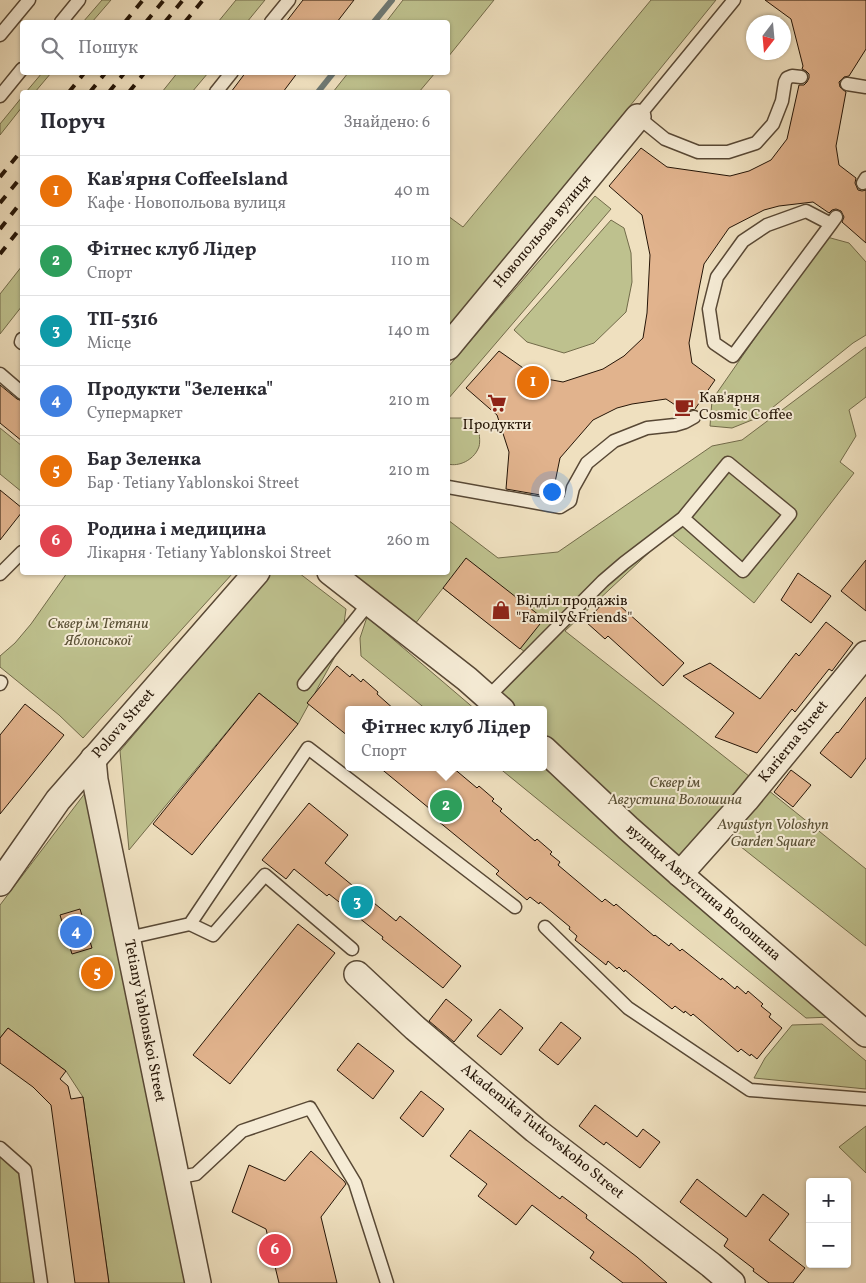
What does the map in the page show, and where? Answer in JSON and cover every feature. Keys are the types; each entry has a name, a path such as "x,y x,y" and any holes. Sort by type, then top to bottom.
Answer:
{"street":[{"name":"Новопольова вулиця","path":"450,345 638,116"},
{"name":"Polova Street","path":"0,883 58,800 254,575"},
{"path":"334,575 495,703"},
{"name":"Karierna Street","path":"680,874 746,800 866,654"},
{"name":"вулиця Августина Волошина","path":"547,752 680,874 866,1034"},
{"name":"Tetiany Yablonskoi Street","path":"93,759 95,780 198,1283"},
{"name":"Akademika Tutkovskoho Street","path":"357,974 415,1028 535,1130 732,1283"}],"lane":[{"path":"0,36 29,0"},
{"path":"63,20 79,0"},
{"path":"273,20 289,0"},
{"path":"734,0 638,116 666,138 698,152 728,152 756,143 773,124 782,102 787,78 792,76 801,77"},
{"path":"0,96 20,71"},
{"path":"218,90 230,75"},
{"path":"847,84 866,87"},
{"path":"806,211 833,221 733,356 714,342 709,309 717,276 743,241 766,225 806,211"},
{"path":"0,374 20,391"},
{"path":"450,487 560,507 570,501 573,488 588,463 614,441 647,428 685,422 694,417"},
{"path":"495,703 603,581 682,518 728,463 790,514 743,571 682,518"},
{"path":"0,574 20,554"},
{"path":"304,684 369,603"},
{"path":"190,924 308,748 515,907"},
{"path":"128,938 190,924 213,935 265,875 352,949"},
{"path":"545,927 628,1008 750,1090 866,1099"},
{"path":"175,1178 196,1174 242,1131 310,1108 354,1183 387,1283"},
{"path":"0,1148 25,1170 41,1283"}],"green space":[{"path":"102,0 111,0 94,20 85,20"},
{"path":"236,0 265,0 249,20 220,20"},
{"path":"403,0 494,0 450,55 450,20 388,20"},
{"path":"651,0 716,0 450,328 450,217 463,227"},
{"path":"40,75 49,75 37,90 28,90"},
{"path":"176,75 206,75 194,90 164,90"},
{"path":"346,75 433,75 421,90 335,90"},
{"path":"20,99 20,110 0,135 0,124"},
{"path":"595,196 611,209 450,397 450,365"},
{"path":"611,220 624,228 631,253 632,282 626,312 594,343 564,353 527,342 514,330"},
{"path":"827,237 849,243 866,262 866,335 853,343 762,416 732,428 710,426 712,400"},
{"path":"20,269 20,309 0,334 0,294"},
{"name":"Сквер ім Августина Волошина","path":"866,347 866,397 849,410 856,436 840,462 854,473 754,603 670,533 565,631 759,784 680,874 547,752 547,706 498,706 488,697 530,656 443,588 415,624 351,575 450,575 450,522 498,558 558,552 712,446 742,440"},
{"path":"450,418 464,418 479,429 478,449 469,459 450,464"},
{"path":"0,428 20,444 20,490 0,474"},
{"name":"Сквер ім Тетяни Яблонської","path":"66,575 231,575 83,738 59,715 0,667 0,656 15,643"},
{"path":"269,575 302,575 346,609 343,631 344,640 298,724 259,693 129,850 120,751"},
{"path":"367,617 471,706 422,706 361,656 360,638"},
{"path":"547,770 831,1013 833,1017 806,1018 503,771"},
{"path":"95,780 199,1283 109,1283 83,1097 66,1071 8,1028 0,1038 0,905"},
{"name":"Avgustyn Voloshyn Garden Square","path":"763,786 866,869 866,946 726,835"},
{"path":"822,1024 866,1061 866,1089 754,1078 765,1058 792,1025"},
{"path":"866,1126 866,1173 839,1147"},
{"path":"0,1148 25,1170 41,1283 0,1283"}],"building":[{"path":"303,0 354,0 339,20 288,20"},
{"path":"765,0 866,0 866,49 849,76 844,77 839,82 840,87 846,92 836,146 839,165 856,178 855,183 858,190 866,190 866,243 842,222 844,217 841,211 836,209 829,213 813,202 779,206 764,210 729,228 704,264 699,289 689,343 692,363 715,380 695,409 686,412 666,399 617,408 593,420 560,458 552,497 506,489 509,452 497,415 466,388 499,351 536,377 563,382 603,369 624,356 643,338 647,313 650,255 642,215 609,186 641,148 667,167 730,176 749,171 771,160 787,139 799,85 804,85 809,78 809,74 802,69 803,66 791,15 786,15"},
{"path":"244,75 296,75 284,90 232,90"},
{"path":"0,385 20,400 20,439 0,423"},
{"path":"0,490 20,506 20,515 0,540"},
{"name":"Відділ продажів \"Family&Friends\"","path":"466,558 544,619 520,649 443,588"},
{"path":"866,560 866,611 841,591"},
{"path":"798,573 831,596 811,623 781,600"},
{"path":"609,596 684,663 663,686 608,636 605,639 586,622"},
{"path":"826,622 853,643 832,671 829,669 795,712 792,709 757,753 715,737 734,713 683,676 710,663 760,699 796,653 799,656"},
{"path":"337,666 350,677 352,674 361,682 363,679 390,706 345,706 345,734 307,703"},
{"path":"259,693 298,724 192,855 153,824"},
{"path":"866,697 866,758 851,778 820,753"},
{"path":"25,704 64,735 0,814 0,735"},
{"path":"791,770 811,785 793,807 774,792"},
{"path":"384,771 457,771 494,799 492,801 502,809 500,811 535,841 537,839 552,852 550,854 560,862 558,865 602,902 605,899 614,906 616,904 669,946 671,943 680,951 682,949 735,989 737,986 746,994 748,991 763,1004 761,1006 771,1014 769,1017 782,1028 757,1059 741,1049 738,1052 693,1014 691,1016 685,1011 684,1013 675,1006 672,1009 625,970 624,972 619,967 617,969 608,961 606,965 575,940 577,936 569,929 570,927 540,902 539,904 530,897 527,900 496,874 499,871 438,821 441,818"},
{"path":"309,803 348,835 325,863 396,921 400,916 461,966 443,988 382,939 383,937 294,869 286,879 262,860"},
{"path":"80,909 92,948 72,954 60,915"},
{"path":"298,924 335,953 230,1084 193,1055"},
{"path":"446,999 472,1020 454,1042 429,1021"},
{"path":"500,1009 523,1028 501,1055 477,1036"},
{"path":"561,1022 581,1038 558,1065 539,1050"},
{"path":"8,1028 66,1071 60,1079 68,1086 71,1099 83,1097 109,1283 75,1283 51,1105 33,1087 0,1063 0,1038"},
{"path":"358,1043 394,1071 373,1099 337,1070"},
{"path":"421,1091 444,1109 423,1137 400,1118"},
{"path":"595,1105 637,1137 643,1129 660,1142 640,1168 606,1142 604,1145 579,1126"},
{"path":"470,1130 560,1199 562,1196 587,1215 586,1218 637,1257 667,1283 623,1283 590,1258 594,1252 532,1205 516,1225 478,1196 487,1184 450,1156"},
{"path":"311,1151 346,1184 321,1217 337,1283 279,1283 266,1229 232,1212 249,1165 285,1181"},
{"path":"697,1179 746,1217 763,1194 789,1214 769,1240 805,1268 793,1283 769,1283 724,1246 728,1239 680,1202"}],"waterway":[{"path":"376,20 392,0"},
{"path":"320,90 332,75"}],"railway":[{"path":"127,20 143,0"},
{"path":"148,20 164,0"},
{"path":"167,20 183,0"},
{"path":"187,20 203,0"},
{"path":"71,90 83,75"},
{"path":"92,90 104,75"},
{"path":"111,90 123,75"},
{"path":"131,90 143,75"},
{"path":"0,177 20,152"},
{"path":"0,203 20,178"},
{"path":"0,229 20,204"},
{"path":"0,254 20,229"}],"place":[{"name":"Кав'ярня CoffeeIsland","path":"533,382"},
{"name":"Продукти","path":"497,403"},
{"name":"Кав'ярня Cosmic Coffee","path":"684,407"},
{"name":"Відділ продажів \"Family&Friends\"","path":"501,610"},
{"name":"Фітнес клуб Лідер","path":"446,806"},
{"name":"ТП-5316","path":"357,902"},
{"name":"Продукти \"Зеленка\"","path":"76,932"},
{"name":"Бар Зеленка","path":"97,973"},
{"name":"Родина і медицина","path":"275,1250"}]}
